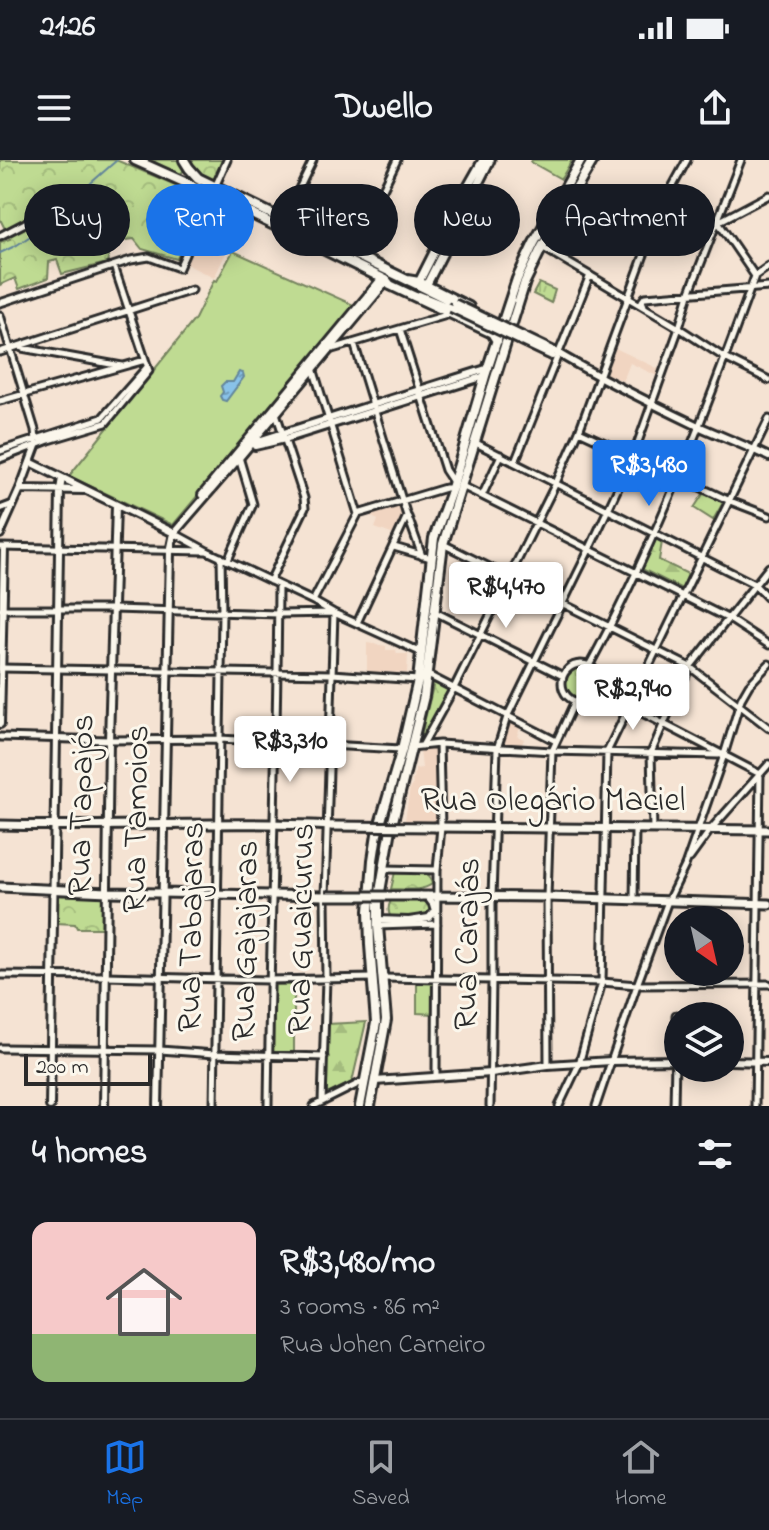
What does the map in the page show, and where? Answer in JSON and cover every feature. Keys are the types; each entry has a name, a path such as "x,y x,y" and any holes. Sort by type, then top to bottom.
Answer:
{"main road":[{"path":"135,160 196,184"},
{"path":"472,184 483,160"},
{"path":"476,184 490,160"},
{"path":"370,1106 386,1025 370,945 370,885 377,834 424,696 443,544 487,372 517,279 581,160"},
{"path":"579,184 593,160"},
{"path":"173,176 182,177 187,172 185,161"},
{"path":"185,161 206,184"},
{"path":"254,211 384,279 390,285 453,308 492,333 497,342"},
{"path":"358,256 496,319 506,313"},
{"path":"422,284 436,256"},
{"path":"360,1106 376,1026 378,923 384,869 418,680 426,557 474,442 525,282 538,256"},
{"path":"476,325 484,322 482,313"},
{"name":"Rua Olegário Maciel","path":"0,825 274,824 769,830"},
{"path":"0,887 108,892 547,897 769,904"}],"street":[{"path":"216,184 227,160"},
{"path":"301,184 313,160"},
{"path":"385,184 397,160"},
{"path":"422,746 556,483 579,431 662,206 687,160"},
{"name":"Rua Carajás","path":"490,1106 497,749 507,717 633,456 689,294 741,160"},
{"path":"755,276 718,222 769,195"},
{"path":"0,236 24,224"},
{"path":"0,303 131,260 149,257 179,268 185,256"},
{"path":"557,256 725,358 769,380"},
{"path":"114,266 147,366"},
{"path":"589,666 636,574 679,477 755,276 769,266"},
{"path":"515,462 555,354 590,275"},
{"path":"172,532 384,279"},
{"path":"407,280 453,308 769,457"},
{"path":"645,307 642,301 645,297 769,287"},
{"path":"0,352 192,290"},
{"path":"275,410 328,347 354,343 400,329 453,308"},
{"path":"0,315 14,348 36,443 0,534"},
{"path":"400,329 445,470 456,485 729,619 769,645"},
{"path":"354,343 407,516 426,557"},
{"path":"14,348 124,366 147,366"},
{"path":"0,401 124,366"},
{"path":"0,451 104,421 147,366"},
{"path":"313,368 358,514"},
{"path":"243,449 487,372"},
{"path":"270,581 305,508 275,410"},
{"path":"559,1106 579,1064 602,982 607,752 769,419"},
{"path":"579,431 769,516"},
{"path":"474,442 754,584 769,599"},
{"path":"0,459 20,453 36,443"},
{"path":"18,445 20,453"},
{"path":"228,560 253,504 243,449"},
{"path":"482,496 501,455"},
{"path":"30,462 334,613 420,652"},
{"path":"50,1106 62,478"},
{"path":"313,601 358,514 456,485"},
{"path":"20,489 88,491"},
{"path":"0,509 13,504"},
{"name":"Rua Tapajós","path":"104,1106 116,505"},
{"path":"357,623 407,516"},
{"name":"Rua Tamoios","path":"158,1106 172,532"},
{"path":"443,544 690,667 769,728"},
{"path":"393,547 426,557"},
{"path":"0,724 2,548 207,551"},
{"name":"Rua Tabajaras","path":"214,1106 222,672 221,557"},
{"path":"653,830 651,753 663,725 690,667 769,567"},
{"name":"Rua Gajajaras","path":"268,1106 278,585"},
{"path":"1,609 334,613"},
{"path":"435,611 563,676"},
{"name":"Rua Guaicurus","path":"322,1102 334,613"},
{"path":"596,1106 668,901 685,866 739,705 749,685 769,664"},
{"path":"589,666 597,673 598,690 591,699 575,701 564,693 563,676 571,667 589,666"},
{"path":"1,668 332,674 418,680"},
{"path":"428,675 556,741"},
{"path":"598,690 760,774"},
{"path":"548,1065 547,897 552,751 575,701"},
{"path":"0,737 220,739 406,748 439,744 497,749 724,755"},
{"path":"436,1076 439,744"},
{"path":"685,866 711,829 769,764"},
{"path":"755,1106 760,774"},
{"path":"634,900 635,830"},
{"path":"384,869 437,870"},
{"path":"378,923 429,918 435,911 433,904 424,896"},
{"path":"378,923 437,924"},
{"path":"0,975 269,980 378,978 637,985 769,984"},
{"path":"0,1048 160,1050 324,1057"},
{"path":"375,1081 491,1073 548,1065 664,1060"},
{"path":"744,1062 769,1062"},
{"path":"314,1106 365,1081"},
{"path":"674,1106 675,1082"}],"shaded area":[{"path":"190,256 224,256 214,278 186,264"},
{"path":"613,347 659,369 657,376 630,363 623,381 603,372"},
{"path":"399,504 402,514 394,535 375,528 378,520 366,514"},
{"path":"367,643 386,646 386,650 396,650 397,654 408,654 407,673 367,672"},
{"path":"511,721 521,725 517,736 524,739 522,744 504,743"},
{"path":"420,749 437,750 437,822 405,820 413,774 415,769 422,768"}],"green space":[{"path":"0,160 116,160 173,184 146,184 146,250 134,239 130,240 130,184 24,184 24,256 109,256 107,263 62,274 57,260 49,262 48,278 19,289 15,278 0,285 0,242 10,239 0,219"},
{"path":"151,160 182,160 185,168 181,174 175,173"},
{"path":"190,160 224,160 213,181 199,173"},
{"path":"532,160 572,160 561,179"},
{"path":"230,256 244,256 356,306 173,525 69,476 195,319 214,280 217,281"},
{"path":"539,283 555,290 551,303 533,294"},
{"path":"705,491 724,501 713,520 694,508"},
{"path":"656,539 662,542 659,560 688,574 682,589 642,569"},
{"path":"581,665 594,670 599,683 594,696 581,701 568,696 563,683 568,670"},
{"path":"435,678 454,688 422,746 418,747"},
{"path":"395,872 424,873 429,875 432,884 418,889 391,889"},
{"path":"57,895 104,896 103,928 77,928 75,924 56,923"},
{"path":"424,899 429,902 432,912 429,916 420,919 392,918 389,914 391,900"},
{"path":"417,981 434,982 434,1014 417,1013"},
{"path":"273,985 294,985 294,1053 271,1053"},
{"path":"366,1022 352,1082 325,1095 327,1024"}],"water":[{"path":"239,372 244,377 226,401 222,400 221,386 225,382 233,382"}],"waterway":[{"path":"0,253 60,216 117,160"}]}
